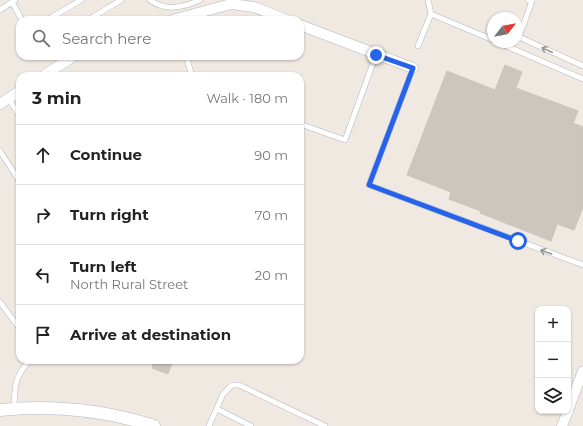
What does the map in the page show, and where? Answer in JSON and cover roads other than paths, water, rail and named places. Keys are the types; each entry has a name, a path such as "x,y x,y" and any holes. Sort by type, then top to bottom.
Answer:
{"street":[{"path":"188,16 231,4 254,7 277,16"},
{"path":"304,27 413,68"},
{"path":"49,72 68,60"},
{"path":"4,101 16,94"},
{"path":"571,403 583,371"},
{"path":"0,410 58,409 95,412 154,426"},
{"path":"562,426 567,414"}],"lane":[{"path":"54,16 81,0"},
{"path":"95,16 121,0"},
{"path":"150,0 160,6 173,8 200,0"},
{"path":"418,46 431,14 428,0"},
{"path":"528,0 532,1 519,37 583,66"},
{"path":"0,10 14,1 20,16"},
{"path":"431,14 487,37"},
{"path":"511,48 583,79"},
{"path":"304,125 345,140 376,55"},
{"path":"187,60 191,72"},
{"path":"413,68 369,185 583,265"},
{"path":"4,101 16,113"},
{"path":"0,151 16,176"},
{"path":"0,302 16,324"},
{"path":"14,409 15,383 19,372 26,364"},
{"path":"209,426 227,388 232,385 239,385 326,426"},
{"path":"217,408 251,426"}]}
